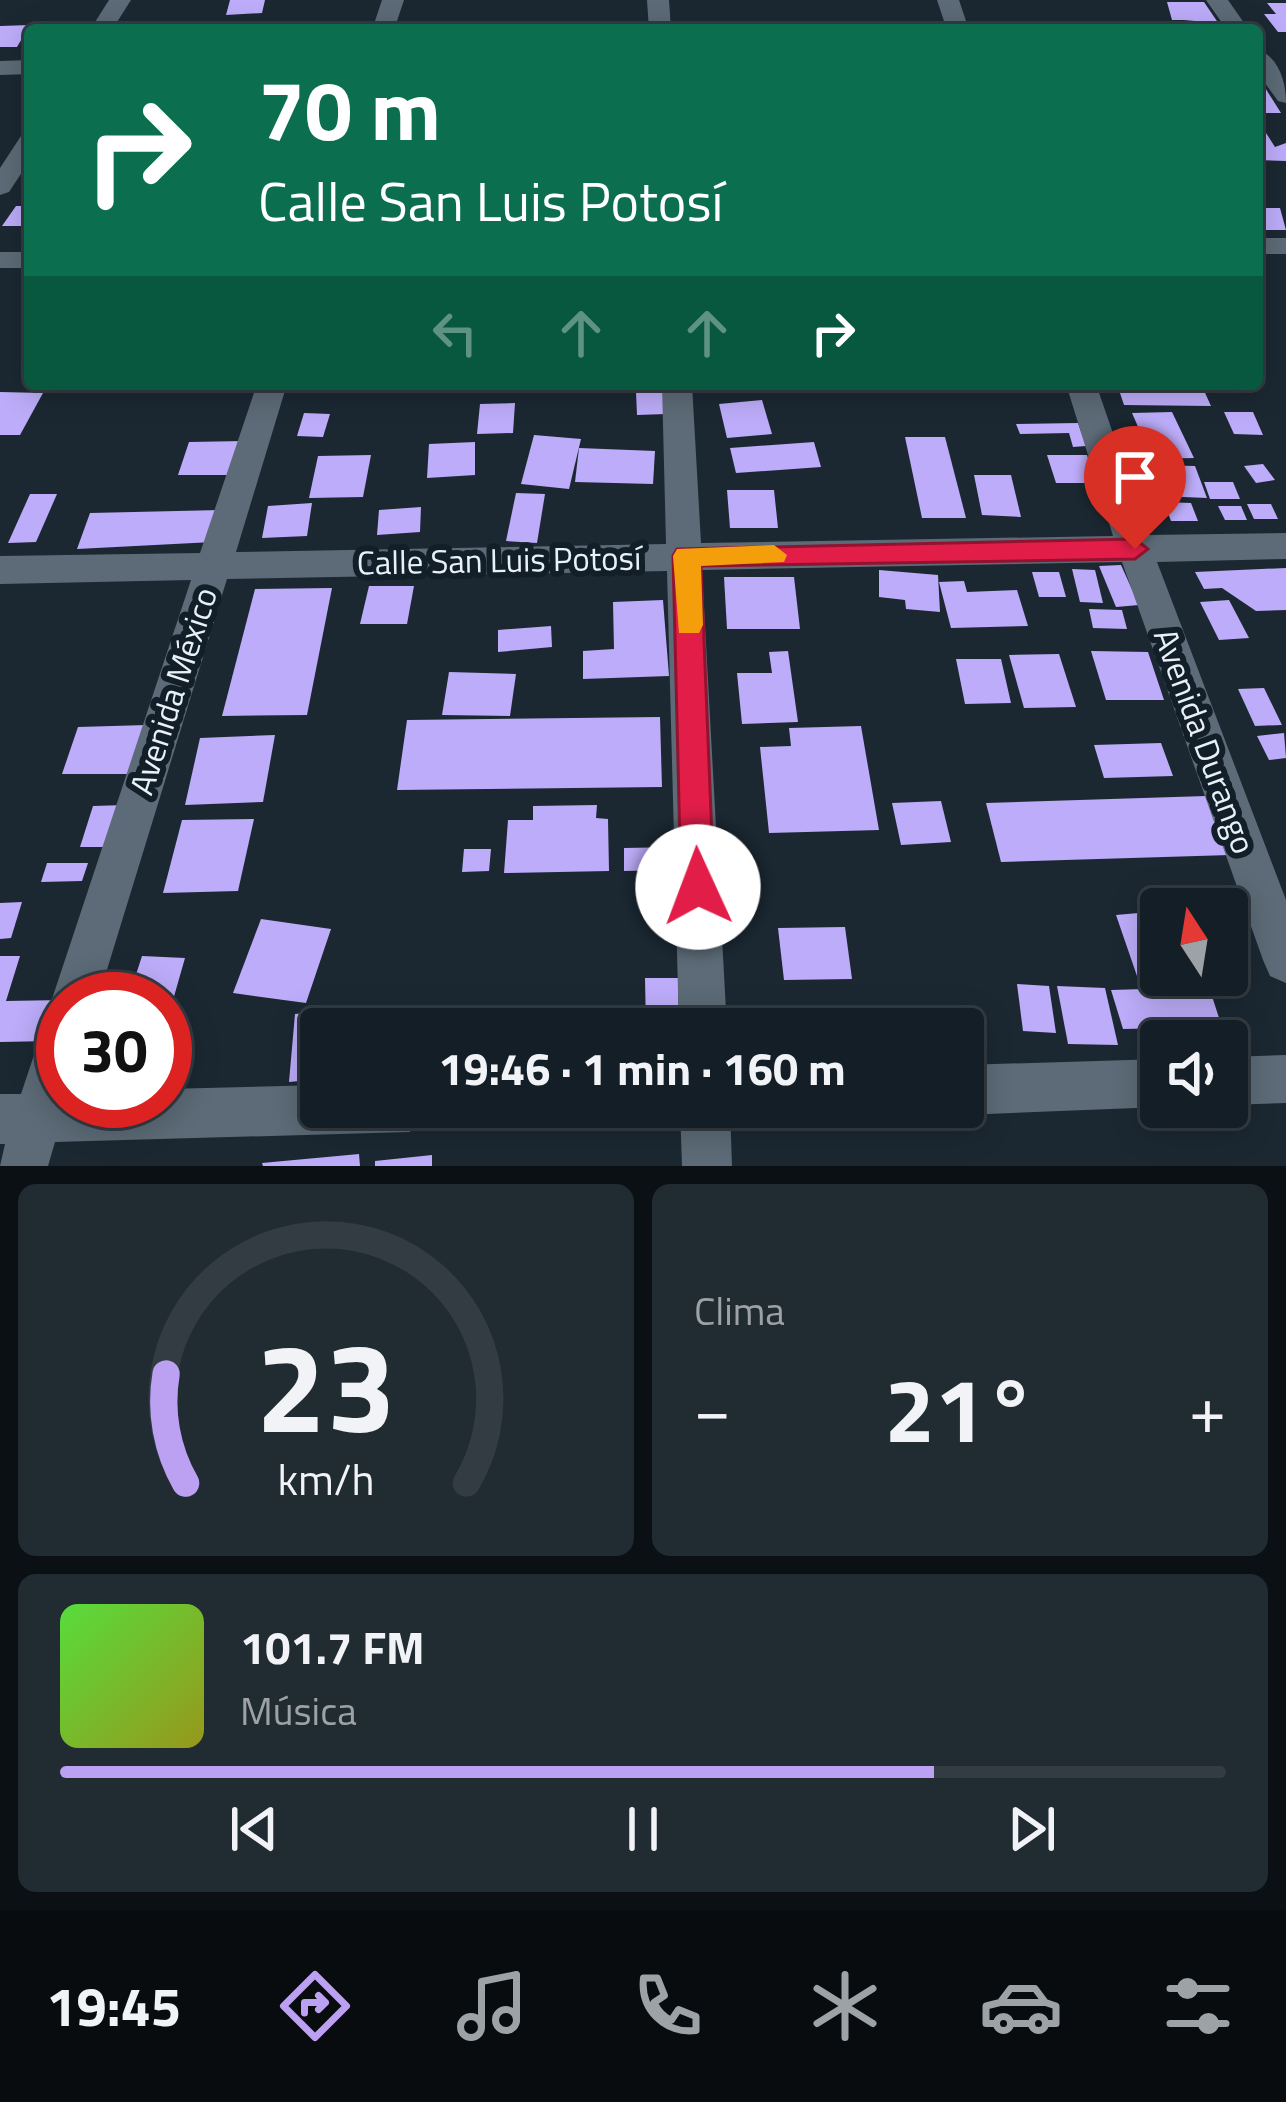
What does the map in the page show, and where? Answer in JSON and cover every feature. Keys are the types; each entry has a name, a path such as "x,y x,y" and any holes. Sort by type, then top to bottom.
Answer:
{"street":[{"path":"1263,63 1286,96"},
{"path":"0,187 24,150"},
{"name":"Avenida México","path":"84,972 270,390"},
{"path":"677,390 702,1008"},
{"name":"Avenida Durango","path":"1083,390 1135,549 1286,960"},
{"name":"Calle San Luis Potosí","path":"0,570 1286,546"},
{"path":"1248,1080 1286,1079"},
{"path":"984,1089 1140,1084"},
{"path":"23,1166 18,1119 36,1086"},
{"path":"18,1119 300,1110"},
{"path":"706,1128 707,1166"}],"building":[{"path":"230,0 265,0 262,13 226,15"},
{"path":"1167,2 1204,2 1219,24 1174,24 1195,20 1172,20"},
{"path":"1267,3 1286,3 1286,32 1278,32 1264,14 1276,14"},
{"path":"24,25 17,47 0,47 0,26"},
{"path":"1263,84 1281,113 1263,113"},
{"path":"1263,133 1275,147 1286,143 1286,161 1263,160"},
{"path":"16,206 24,206 24,226 2,226"},
{"path":"1263,208 1280,208 1286,230 1263,230"},
{"path":"1119,390 1204,390 1211,406 1124,405"},
{"path":"665,391 666,414 637,415 636,392"},
{"path":"0,392 43,393 20,435 0,435"},
{"path":"762,400 772,434 727,438 719,404"},
{"path":"515,403 513,433 477,434 480,404"},
{"path":"1172,412 1194,458 1152,459 1132,413"},
{"path":"1224,412 1253,412 1263,435 1234,434"},
{"path":"304,413 330,414 323,437 297,436"},
{"path":"1078,423 1086,446 1073,447 1069,433 1020,434 1016,424"},
{"path":"534,435 581,439 569,489 521,484"},
{"path":"905,437 945,437 966,518 922,518"},
{"path":"244,441 235,475 178,475 189,442"},
{"path":"475,442 475,475 427,478 429,444"},
{"path":"814,442 821,467 736,473 730,448"},
{"path":"579,448 655,451 653,484 575,482"},
{"path":"371,455 363,497 309,498 318,456"},
{"path":"1047,455 1087,455 1096,483 1056,483"},
{"path":"1263,464 1275,480 1256,483 1244,466"},
{"path":"1149,465 1195,466 1207,498 1160,496"},
{"path":"974,475 1011,475 1021,517 982,515"},
{"path":"1204,482 1233,482 1240,499 1210,499"},
{"path":"727,490 774,490 778,528 730,528"},
{"path":"516,493 545,494 537,543 506,541"},
{"path":"30,494 57,494 36,542 8,543"},
{"path":"1164,502 1191,503 1198,521 1171,521"},
{"path":"312,503 307,536 262,538 268,506"},
{"path":"1247,504 1271,504 1278,519 1254,519"},
{"path":"1218,506 1241,506 1247,520 1225,520"},
{"path":"421,507 420,532 377,535 379,510"},
{"path":"221,510 213,542 77,549 90,513"},
{"path":"1121,565 1139,605 1116,607 1099,566"},
{"path":"1286,568 1286,610 1256,611 1222,588 1204,589 1195,572"},
{"path":"1072,569 1095,570 1103,603 1080,602"},
{"path":"879,570 938,575 940,612 906,609 905,600 879,597"},
{"path":"1032,572 1059,572 1066,597 1039,597"},
{"path":"724,577 794,577 800,629 727,629"},
{"path":"964,581 967,592 1017,590 1028,626 951,628 939,582"},
{"path":"369,586 414,586 407,624 360,624"},
{"path":"332,588 307,715 222,716 255,589"},
{"path":"663,600 669,676 583,679 583,651 614,649 613,602"},
{"path":"1229,600 1249,638 1219,640 1200,602"},
{"path":"1089,609 1122,610 1127,629 1093,628"},
{"path":"551,626 552,647 498,652 498,630"},
{"path":"788,651 798,722 742,724 737,673 772,673 769,652"},
{"path":"1091,651 1148,652 1164,700 1106,700"},
{"path":"1059,654 1076,707 1024,708 1009,655"},
{"path":"956,659 1001,659 1011,703 965,704"},
{"path":"449,672 516,674 510,716 442,715"},
{"path":"1264,688 1282,725 1255,726 1238,689"},
{"path":"660,717 662,787 397,790 407,720"},
{"path":"147,725 133,774 62,774 78,727"},
{"path":"861,726 879,830 769,833 760,747 791,746 789,728"},
{"path":"1284,733 1286,758 1269,760 1257,736"},
{"path":"275,735 263,802 185,805 200,738"},
{"path":"1161,743 1173,776 1104,778 1094,745"},
{"path":"1206,796 1230,855 1001,862 986,803"},
{"path":"941,801 951,842 901,845 892,803"},
{"path":"125,805 113,847 80,847 93,806"},
{"path":"597,805 596,818 608,819 609,871 504,873 508,820 533,820 533,806"},
{"path":"254,819 238,891 163,893 182,820"},
{"path":"675,847 676,870 624,871 624,848"},
{"path":"464,849 491,849 489,871 462,872"},
{"path":"47,863 88,863 82,881 41,882"},
{"path":"22,902 11,938 0,939 0,903"},
{"path":"1140,913 1140,979 1138,979 1116,915"},
{"path":"261,919 331,929 306,1003 233,993"},
{"path":"845,927 852,979 784,980 778,928"},
{"path":"0,956 20,956 6,1001 36,1000 36,1041 0,1042"},
{"path":"142,956 185,958 181,972 137,972"},
{"path":"645,978 678,978 679,1008 646,1008"},
{"path":"1017,984 1049,986 1056,1033 1023,1031"},
{"path":"1057,986 1105,988 1118,1045 1068,1044"},
{"path":"1140,989 1140,996 1212,996 1220,1020 1140,1020 1140,1029 1123,1029 1111,990"},
{"path":"295,1014 300,1014 300,1081 289,1082"},
{"path":"359,1154 360,1166 262,1163"},
{"path":"432,1155 432,1166 375,1166 375,1161"}],"slow traffic":[{"path":"689,625 687,556 774,555"}],"route":[{"path":"698,887 687,556 1135,549"}]}
